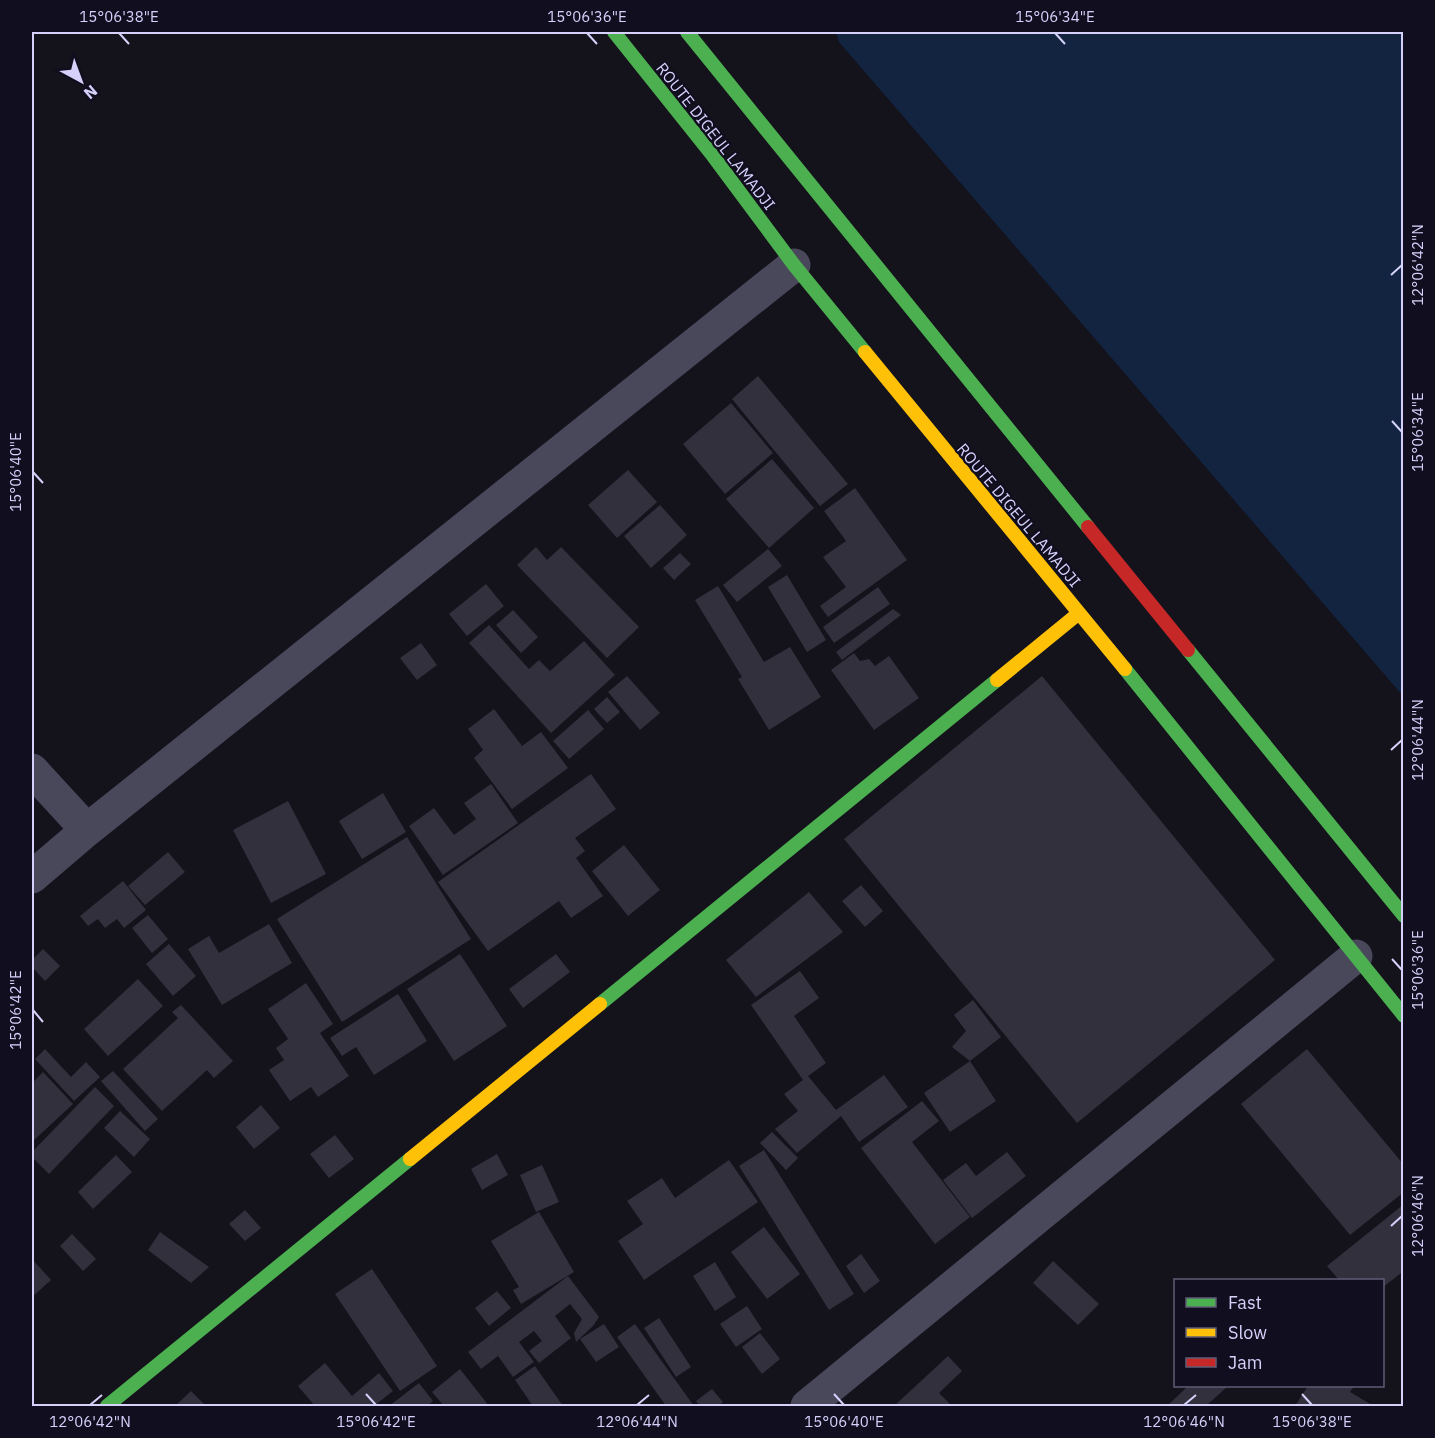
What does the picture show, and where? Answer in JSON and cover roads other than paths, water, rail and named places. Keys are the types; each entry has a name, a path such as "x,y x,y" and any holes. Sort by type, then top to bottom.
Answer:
{"main road":[{"name":"ROUTE DIGEUL LAMADJI","path":"614,32 713,156 794,265 1079,613 1404,1016"},
{"path":"687,32 1404,916"},
{"path":"106,1407 1079,613"}],"street":[{"path":"32,877 87,830 794,265"},
{"path":"32,770 87,830"},
{"path":"807,1407 1356,956"}],"water":[{"path":"836,32 1403,32 1403,696 839,42"}]}
